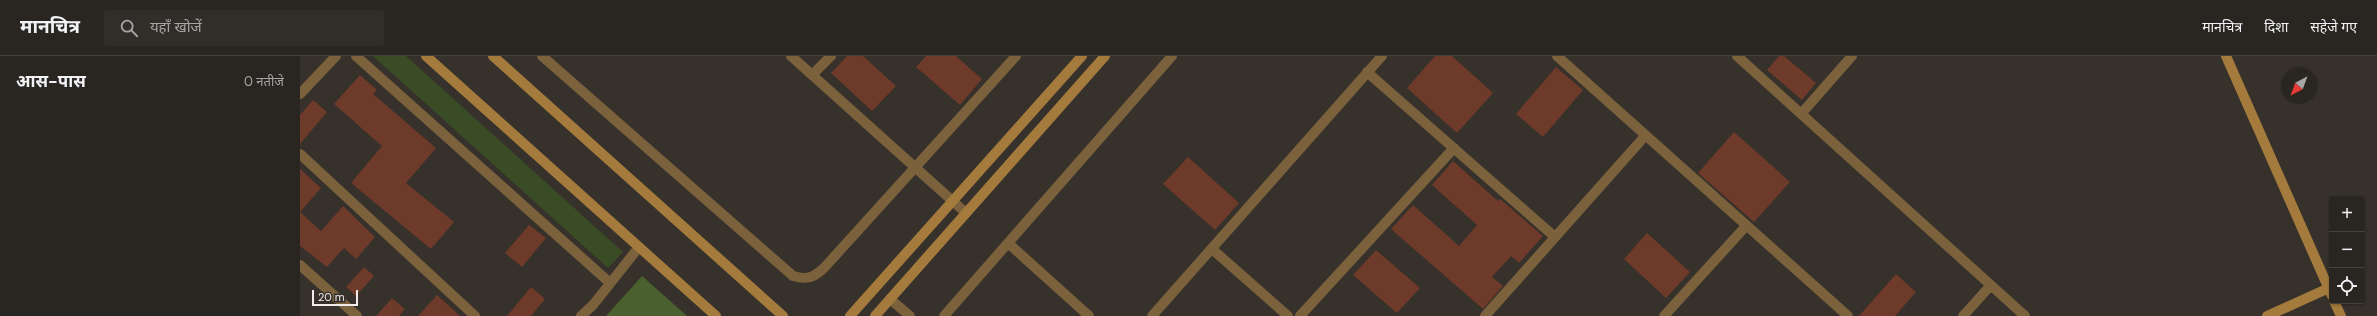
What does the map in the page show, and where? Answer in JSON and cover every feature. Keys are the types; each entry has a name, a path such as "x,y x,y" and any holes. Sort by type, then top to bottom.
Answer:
{"street":[{"path":"300,94 336,56"},
{"path":"356,56 609,282"},
{"path":"426,56 716,316"},
{"path":"493,56 783,316"},
{"path":"542,56 793,276 804,279 814,278 916,168 1016,56"},
{"path":"791,56 966,213"},
{"path":"812,75 831,56"},
{"path":"850,316 1082,56"},
{"path":"876,316 1105,56"},
{"path":"944,316 1172,56"},
{"path":"1152,316 1382,56"},
{"path":"1557,56 1848,316"},
{"path":"1737,56 2025,316"},
{"path":"1801,114 1852,56"},
{"path":"2226,56 2329,290"},
{"path":"1367,72 1555,237"},
{"path":"1485,316 1645,136"},
{"path":"1300,316 1454,148"},
{"path":"300,154 475,316"},
{"path":"1665,316 1746,226"},
{"path":"1008,243 1089,316"},
{"path":"581,316 593,305 609,282 639,247"},
{"path":"1212,249 1288,316"},
{"path":"300,265 356,316"},
{"path":"1963,316 1991,285"},
{"path":"2267,316 2329,292"},
{"path":"890,299 910,316"},
{"path":"2335,304 2341,316"}],"green space":[{"path":"373,56 406,56 623,252 608,268"},
{"path":"642,276 687,316 606,316"}],"building":[{"path":"847,56 863,56 896,86 872,111 831,73"},
{"path":"926,56 956,56 982,79 960,105 916,67"},
{"path":"1435,56 1452,56 1493,93 1457,133 1407,88"},
{"path":"1779,56 1784,56 1816,83 1802,100 1767,70"},
{"path":"1556,67 1583,90 1543,137 1516,114"},
{"path":"360,75 377,90 373,94 436,148 406,183 454,222 431,249 351,183 382,146 334,104"},
{"path":"313,100 327,112 300,144 300,115"},
{"path":"1734,132 1790,182 1754,222 1698,173"},
{"path":"1188,157 1239,203 1215,230 1163,184"},
{"path":"1453,161 1498,201 1500,199 1543,236 1519,263 1511,256 1492,277 1503,286 1483,309 1391,229 1413,205 1459,246 1477,225 1432,185"},
{"path":"300,169 321,188 300,212"},
{"path":"343,206 375,237 356,259 344,248 327,267 300,246 300,212 321,231"},
{"path":"529,225 546,238 522,267 505,253"},
{"path":"1647,233 1690,272 1666,298 1624,259"},
{"path":"1376,250 1420,288 1397,313 1353,275"},
{"path":"364,267 374,276 356,296 346,287"},
{"path":"1896,274 1916,292 1895,316 1859,316"},
{"path":"531,287 545,299 531,316 507,316"},
{"path":"437,295 460,316 418,316"},
{"path":"392,298 405,309 399,316 376,316"}]}
